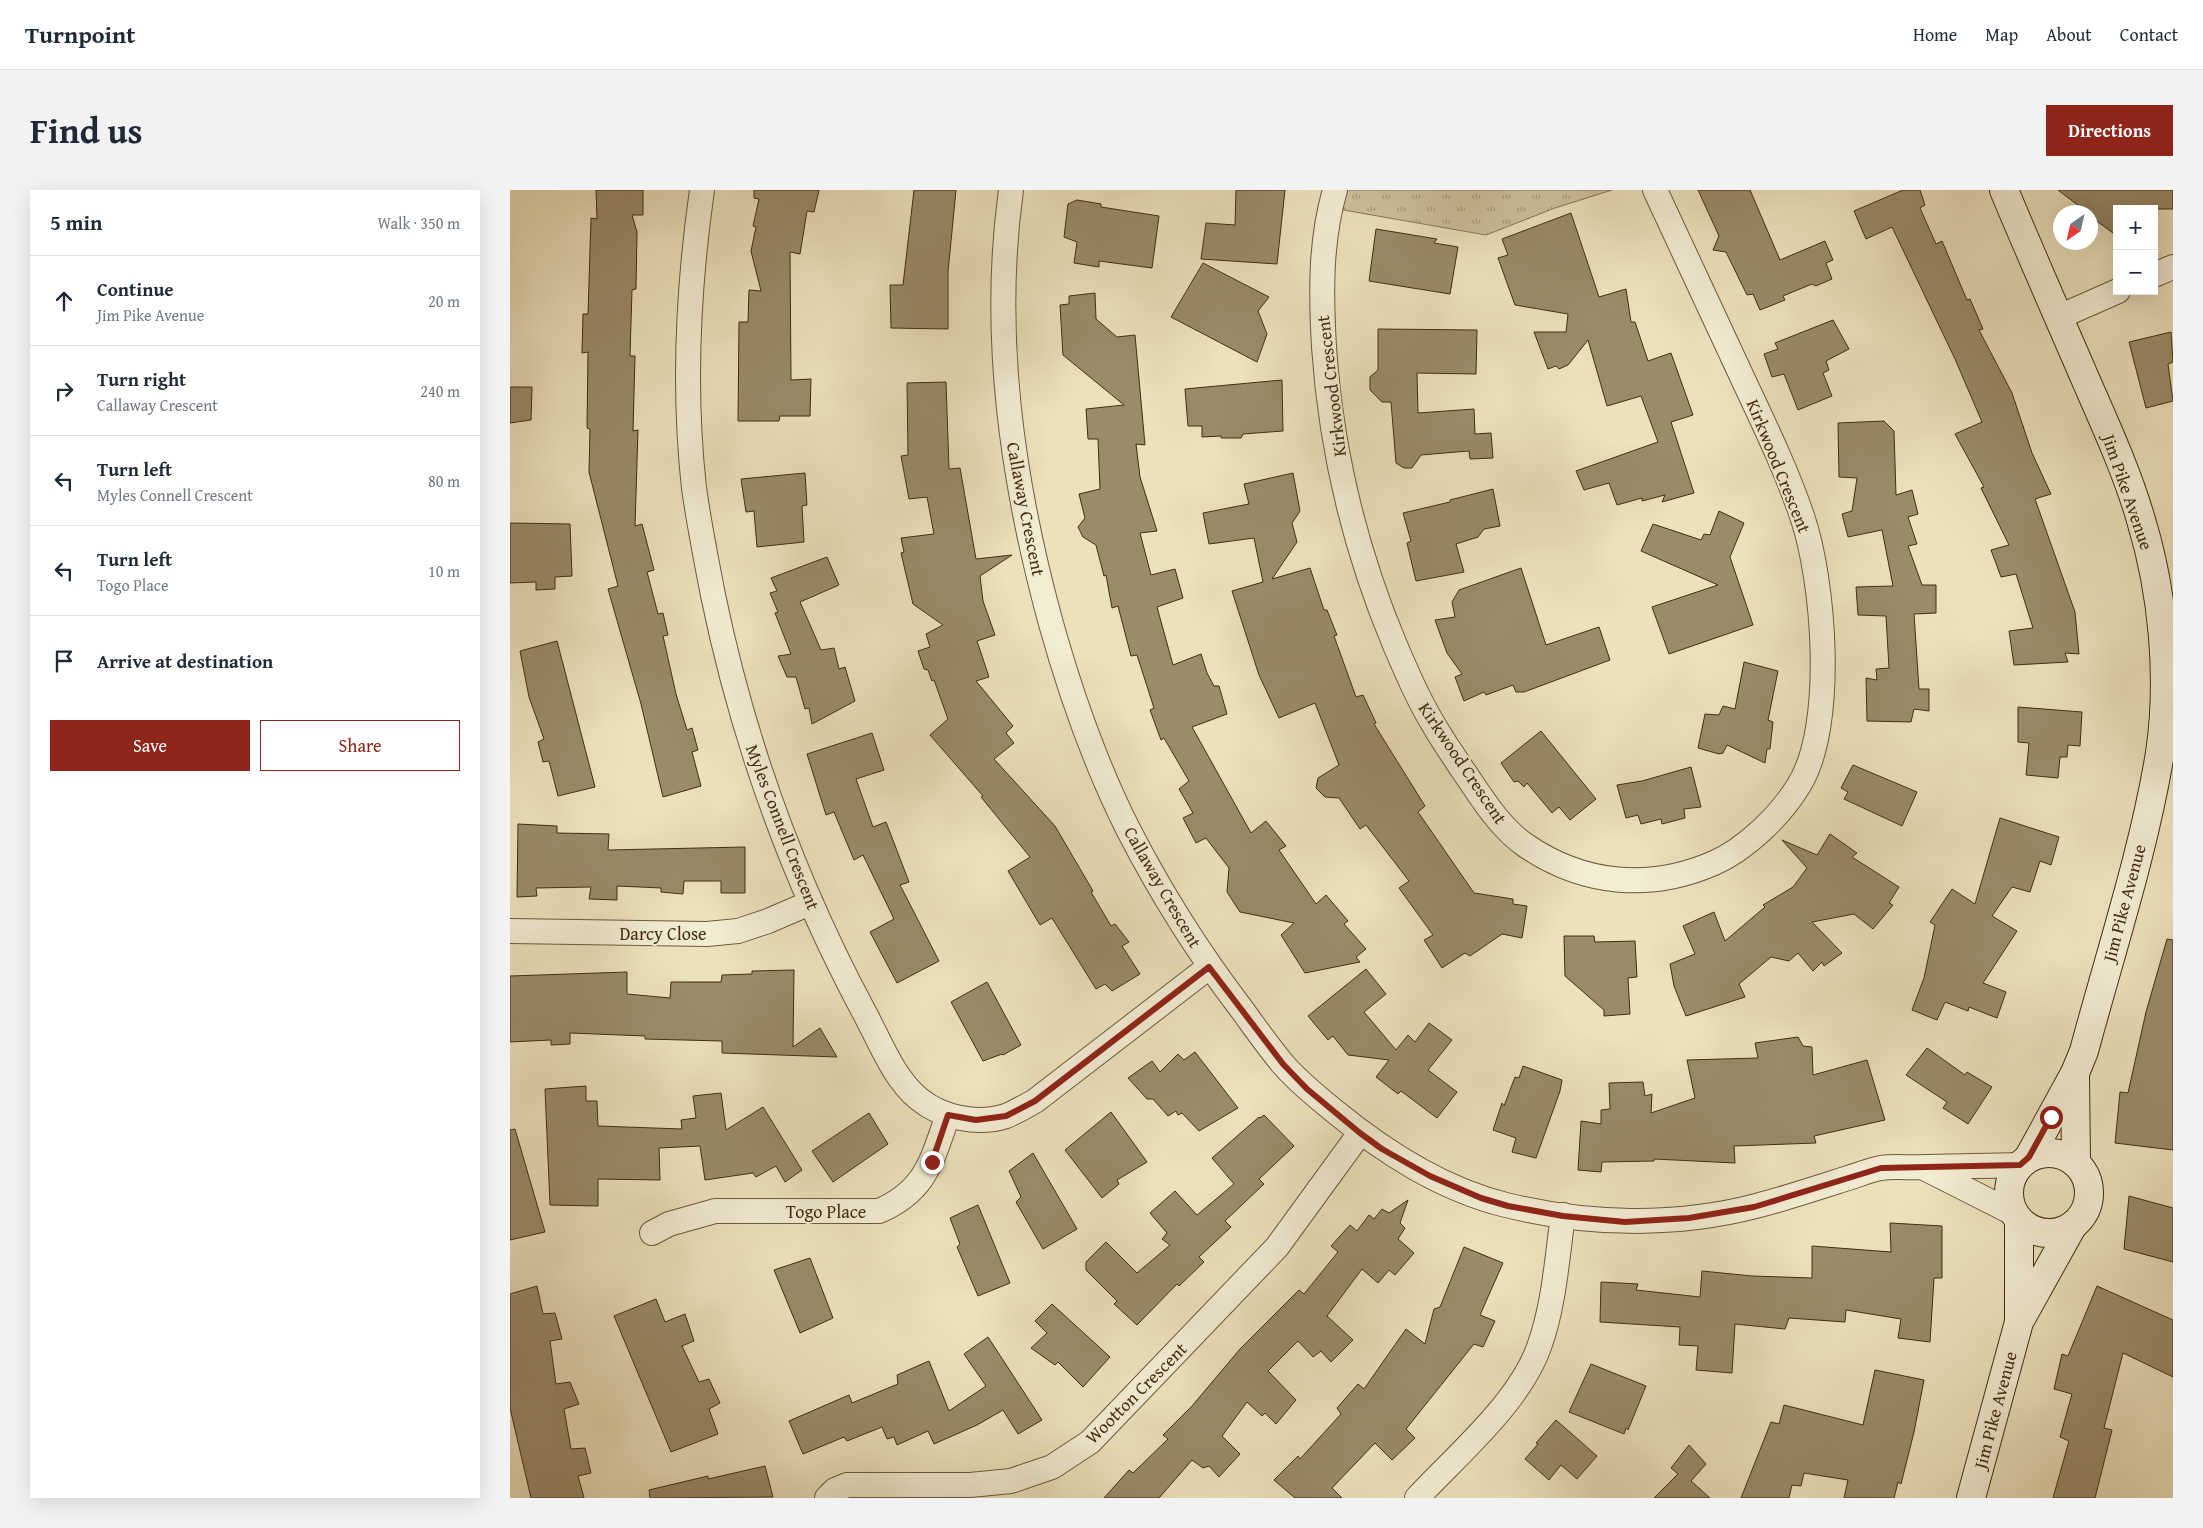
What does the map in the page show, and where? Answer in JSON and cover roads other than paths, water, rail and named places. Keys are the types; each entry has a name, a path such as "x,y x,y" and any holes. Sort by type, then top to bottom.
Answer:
{"street":[{"name":"Myles Connell Crescent","path":"702,190 695,238 688,339 690,439 701,537 723,640 752,748 789,852 837,962 898,1075 919,1099 948,1115 976,1120 1006,1116 1035,1101 1209,967"},
{"name":"Callaway Crescent","path":"1011,190 1003,301 1008,413 1036,569 1066,677 1084,729 1128,829 1180,923 1209,967 1283,1064 1307,1089 1382,1149 1454,1187 1508,1206 1563,1216 1625,1222 1689,1218 1754,1207 1881,1168 2024,1161"},
{"name":"Kirkwood Crescent","path":"1335,190 1327,230 1321,296 1326,377 1332,424 1353,524 1378,603 1413,686 1433,725 1494,816 1521,843 1551,862 1570,870 1611,880 1646,881 1665,879 1700,869 1731,855 1770,822 1800,784 1816,743 1820,717 1823,648 1821,614 1811,549 1803,518 1780,459 1655,190"},
{"name":"Jim Pike Avenue","path":"2004,190 2122,466 2165,581 2163,717 2160,752 2144,832 2084,1050 2075,1073 2024,1161"},
{"path":"2158,273 2173,267"},
{"path":"2059,317 2113,293"},
{"name":"Darcy Close","path":"510,931 707,934 738,931 768,921 810,903"},
{"name":"Jim Pike Avenue","path":"2075,1073 2076,1163"},
{"name":"Togo Place","path":"652,1233 669,1224 715,1211 879,1211 898,1203 914,1190 932,1162 948,1115"},
{"name":"Wootton Crescent","path":"827,1498 835,1490 847,1485 970,1485 1011,1481 1052,1467 1090,1442 1277,1247 1360,1133"},
{"path":"2053,1152 2065,1156 2076,1163 2083,1172 2088,1183 2089,1195 2087,1206 2081,1217 2073,1225 2062,1231 2051,1233 2034,1230 2017,1217 2008,1194 2013,1174 2024,1161 2041,1153 2053,1152"},
{"name":"Callaway Crescent","path":"1922,1167 2017,1217"},
{"path":"1417,1498 1499,1412 1522,1382 1539,1348 1548,1312 1563,1216"},
{"name":"Jim Pike Avenue","path":"2017,1217 2019,1322"},
{"name":"Jim Pike Avenue","path":"1971,1498 2019,1322 2073,1225"}]}
